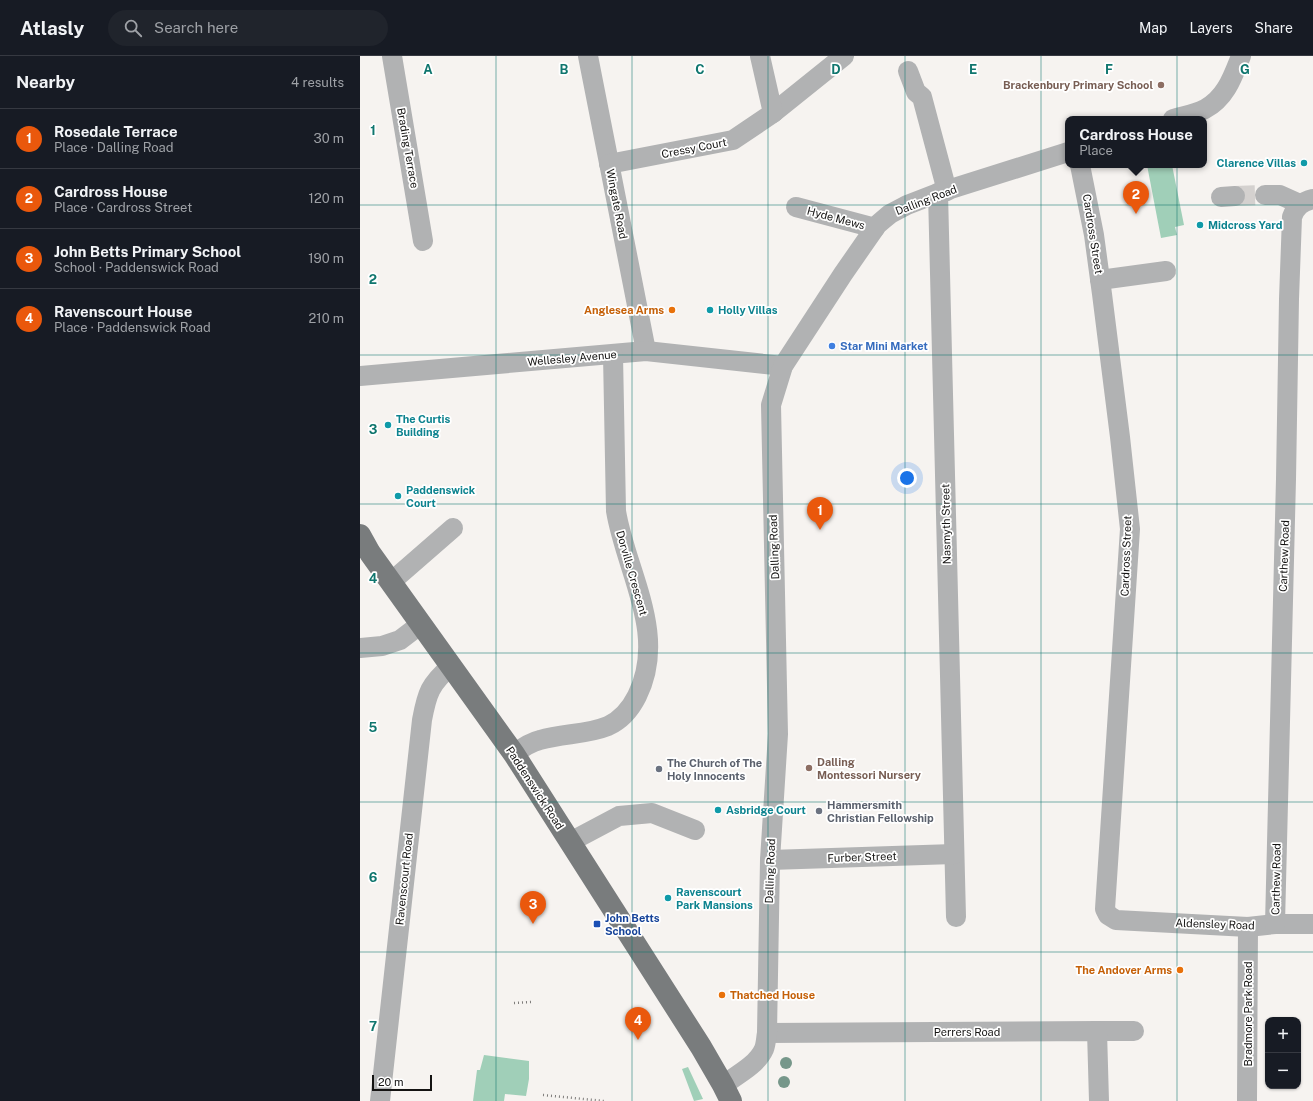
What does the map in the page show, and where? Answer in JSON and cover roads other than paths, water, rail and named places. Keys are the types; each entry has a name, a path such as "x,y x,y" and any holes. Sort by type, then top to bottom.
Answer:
{"main road":[{"name":"Paddenswick Road","path":"360,535 370,553 514,754 701,1047"},
{"name":"Dalling Road","path":"701,1047 727,1093"}],"street":[{"name":"Brading Terrace","path":"392,56 423,241"},
{"name":"Wingate Road","path":"588,56 646,351"},
{"path":"760,56 772,113"},
{"name":"Cressy Court","path":"609,164 733,140 772,113 844,56"},
{"path":"1183,116 1205,109 1224,92 1230,83 1241,56"},
{"name":"Nasmyth Street","path":"908,71 916,92 922,97 943,192 956,917"},
{"name":"Dalling Road","path":"727,1093 761,1055 765,1047 767,1033 770,860 778,734 771,405 783,366 875,228 890,214 907,205 943,192 1065,153"},
{"name":"Cardross Street","path":"1081,168 1094,235 1120,437 1130,529 1105,899 1105,909 1108,915 1116,920"},
{"path":"1265,195 1280,195 1307,202"},
{"name":"Carthew Road","path":"1275,924 1292,217 1295,210 1307,202"},
{"name":"Hyde Mews","path":"796,207 875,228"},
{"path":"1100,280 1166,271"},
{"name":"Wellesley Avenue","path":"360,376 646,351 783,366"},
{"name":"Dorville Crescent","path":"514,754 526,746 540,740 590,732 610,725 625,714 634,702 645,676 649,645 647,627 643,605 619,531 616,511 613,355"},
{"path":"391,582 453,528"},
{"path":"360,648 382,646 400,640 421,624"},
{"name":"Ravenscourt Road","path":"380,1101 422,720 430,689 439,676 452,666"},
{"path":"570,842 619,816 652,814 695,830"},
{"name":"Furber Street","path":"770,860 954,854"},
{"name":"Aldensley Road","path":"1116,920 1248,927 1275,924 1313,924"},
{"name":"Bradmore Park Road","path":"1247,1101 1248,927"},
{"path":"1097,1031 1099,1101"},
{"name":"Perrers Road","path":"767,1033 1134,1031"}],"tunnel":[{"path":"1235,196 1265,195"}],"place":[{"name":"Brackenbury Primary School","path":"1161,85"},
{"name":"Clarence Villas","path":"1304,163"},
{"name":"Cardross House","path":"1136,214"},
{"name":"Midcross Yard","path":"1200,225"},
{"name":"Anglesea Arms","path":"672,310"},
{"name":"Holly Villas","path":"710,310"},
{"name":"Star Mini Market","path":"832,346"},
{"name":"The Curtis Building","path":"388,425"},
{"name":"Paddenswick Court","path":"398,496"},
{"name":"Rosedale Terrace","path":"820,530"},
{"name":"Dalling Montessori Nursery","path":"809,768"},
{"name":"The Church of The Holy Innocents","path":"659,769"},
{"name":"Asbridge Court","path":"718,810"},
{"name":"Hammersmith Christian Fellowship","path":"819,811"},
{"name":"Ravenscourt Park Mansions","path":"668,898"},
{"name":"John Betts Primary School","path":"533,924"},
{"name":"John Betts School","path":"597,924"},
{"name":"The Andover Arms","path":"1180,970"},
{"name":"Thatched House","path":"722,995"},
{"name":"Ravenscourt House","path":"638,1040"}]}
